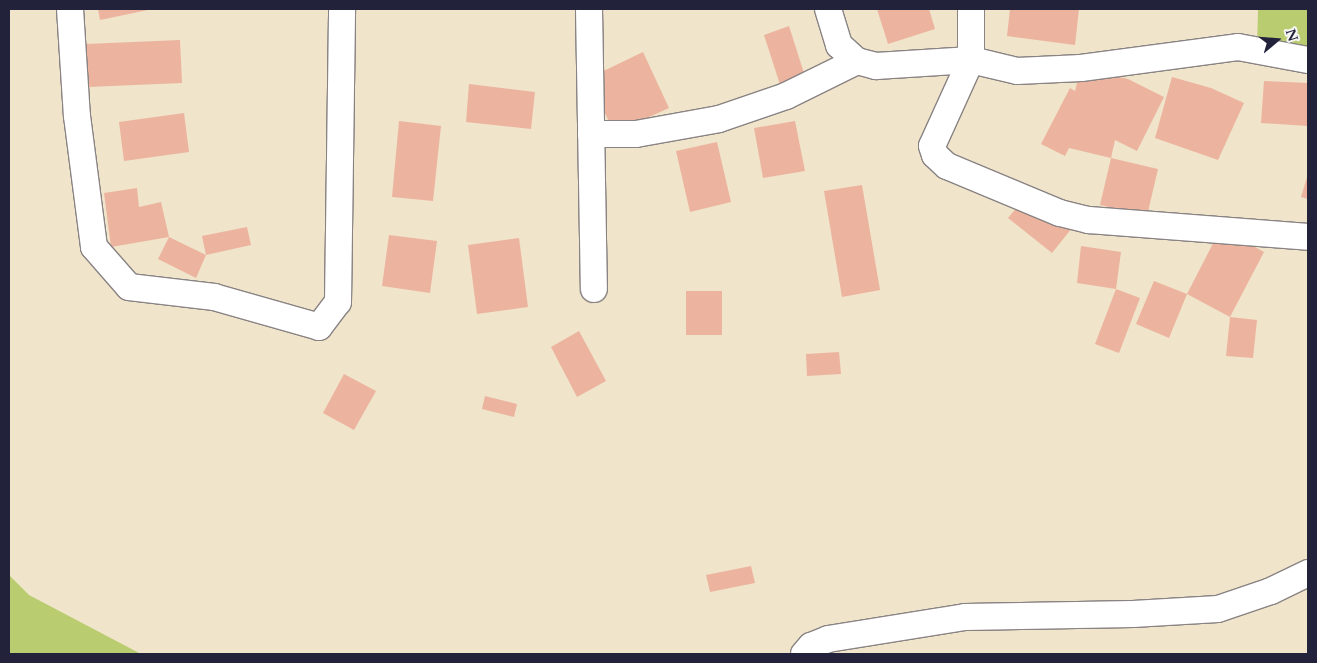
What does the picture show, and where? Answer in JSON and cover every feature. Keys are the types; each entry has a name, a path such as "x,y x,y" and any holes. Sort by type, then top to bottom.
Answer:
{"street":[{"path":"70,9 77,116 94,248 129,287 214,297 319,327 338,302 342,9"},
{"path":"589,9 594,289"},
{"path":"828,9 839,45 857,61 876,66 971,60 991,67 1017,71 1081,68 1238,47 1308,60"},
{"path":"971,9 971,60 932,146 935,155 947,166 1060,213 1089,220 1308,238"},
{"path":"591,134 636,134 719,119 786,96 857,61"},
{"path":"804,654 811,646 828,639 965,617 1133,614 1218,609 1271,591 1308,573"}],"green space":[{"path":"1258,9 1308,9 1308,59 1257,51"},
{"path":"9,575 29,595 141,654 9,654"}],"building":[{"path":"98,9 147,9 148,10 100,20"},
{"path":"877,9 929,9 935,29 888,44"},
{"path":"1010,9 1079,9 1075,45 1007,36"},
{"path":"789,26 809,89 784,97 764,35"},
{"path":"180,40 182,83 88,87 86,44"},
{"path":"643,52 669,108 614,133 589,78"},
{"path":"1081,68 1128,79 1164,97 1137,151 1115,140 1111,158 1069,148 1065,156 1041,144 1070,88 1075,91"},
{"path":"1172,77 1211,88 1244,103 1218,160 1155,138"},
{"path":"1264,81 1308,83 1308,126 1261,123"},
{"path":"469,84 535,92 531,129 466,122"},
{"path":"184,113 189,152 124,161 119,122"},
{"path":"399,121 441,126 433,201 392,197"},
{"path":"795,121 805,171 763,178 754,128"},
{"path":"717,142 731,202 690,212 676,151"},
{"path":"1111,158 1158,169 1147,216 1100,205"},
{"path":"1308,174 1308,199 1301,197"},
{"path":"862,185 880,290 842,297 824,191"},
{"path":"137,188 139,207 161,202 169,237 111,247 104,193"},
{"path":"1033,188 1076,223 1052,253 1008,218"},
{"path":"247,227 251,245 206,255 202,236"},
{"path":"1221,228 1264,252 1230,317 1187,294"},
{"path":"389,235 437,241 430,293 382,286"},
{"path":"169,237 206,255 196,278 158,259"},
{"path":"519,238 528,307 477,314 468,245"},
{"path":"1081,246 1121,252 1116,289 1077,283"},
{"path":"1154,281 1187,294 1169,338 1136,324"},
{"path":"1116,289 1140,298 1119,353 1095,344"},
{"path":"686,291 722,291 722,335 686,335"},
{"path":"1230,317 1257,320 1253,358 1226,356"},
{"path":"579,331 606,381 577,397 551,347"},
{"path":"839,352 841,374 807,376 806,354"},
{"path":"344,374 376,391 354,430 323,413"},
{"path":"485,396 517,404 514,417 482,409"},
{"path":"751,566 755,583 710,592 706,575"}]}
